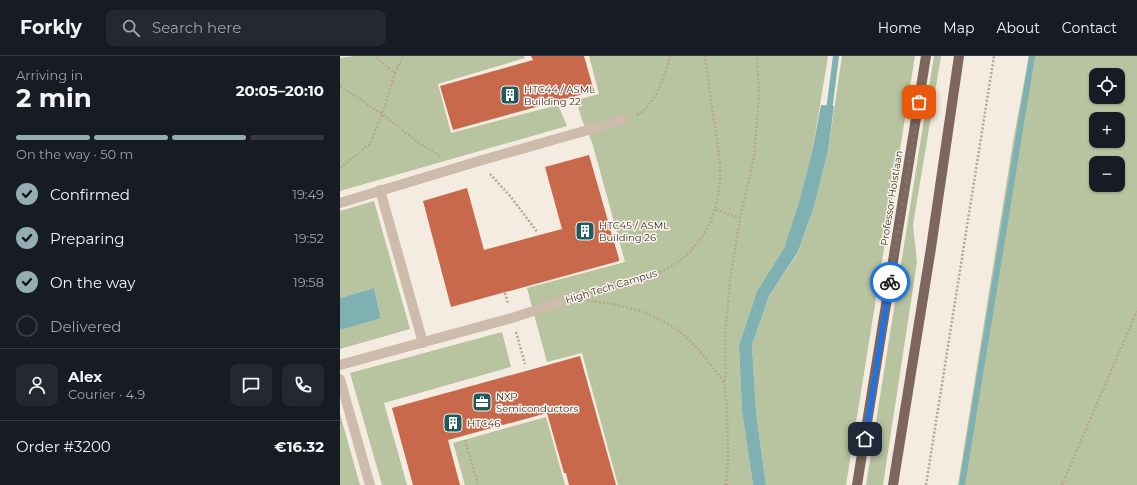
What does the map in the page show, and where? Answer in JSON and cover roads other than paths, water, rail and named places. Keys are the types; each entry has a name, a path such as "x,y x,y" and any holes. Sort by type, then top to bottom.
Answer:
{"main road":[{"name":"Professor Holstlaan","path":"857,485 926,56"},
{"path":"893,485 931,248 959,56"}],"street":[{"path":"340,203 380,190 623,120"},
{"path":"380,190 423,343"},
{"name":"High Tech Campus","path":"340,365 512,318 573,298"},
{"path":"340,379 370,485"}],"water":[{"path":"821,105 834,106 828,151 814,207 798,252 769,296 752,345 756,412 766,485 753,485 742,411 739,345 757,291 784,248 799,202 813,148"},
{"path":"374,288 381,318 340,330 340,298"}],"waterway":[{"path":"829,111 836,56"},
{"path":"962,485 1032,56"}],"place":[{"name":"HTC44 / ASML Building 22","path":"510,95"},
{"name":"HTC45 / ASML Building 26","path":"585,231"},
{"name":"NXP Semiconductors","path":"482,402"},
{"name":"HTC46","path":"453,423"}]}
